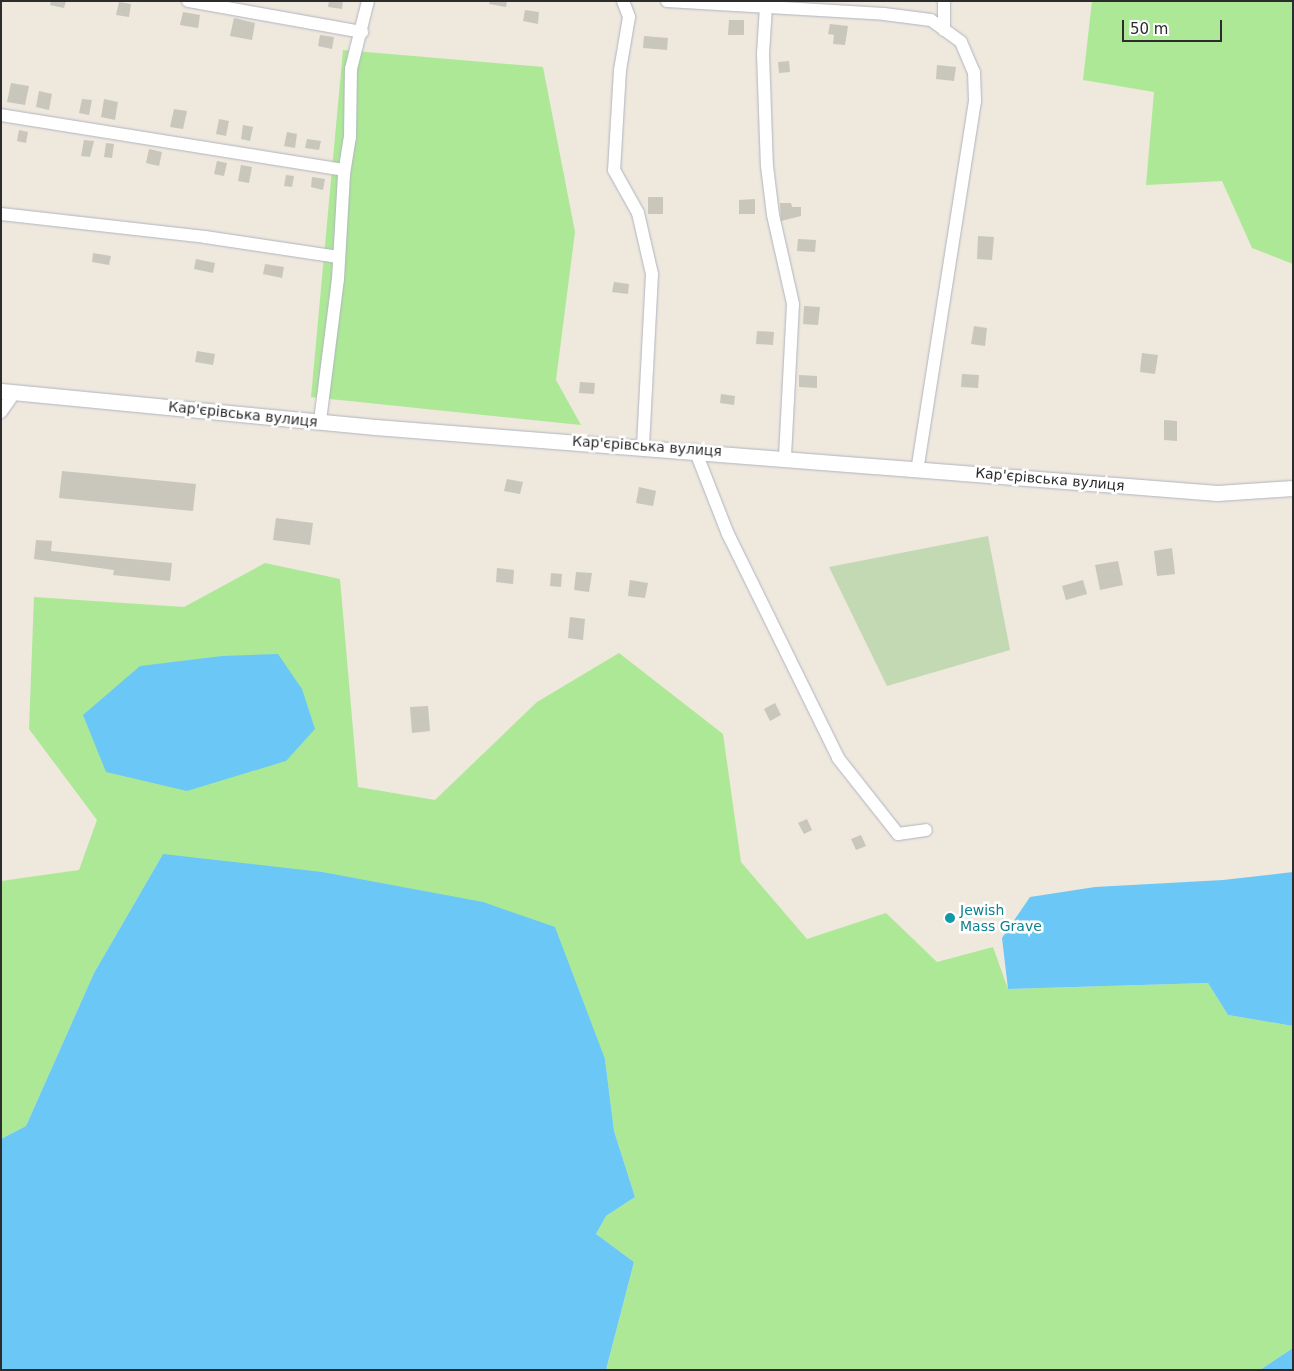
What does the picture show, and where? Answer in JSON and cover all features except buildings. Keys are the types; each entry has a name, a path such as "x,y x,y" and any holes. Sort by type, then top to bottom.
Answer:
{"street":[{"path":"188,1 362,32"},
{"path":"320,421 339,257 344,170 350,138 351,69 362,32 368,1"},
{"path":"623,1 629,17 620,70 614,170 638,213 652,274 643,446"},
{"path":"667,1 884,14 931,20 961,42 974,72 975,101 918,467"},
{"path":"944,1 944,30"},
{"path":"766,6 763,54 767,166 773,215 793,304 785,457"},
{"path":"1,115 344,170"},
{"path":"1,214 205,237 339,257"},
{"path":"1,412 8,391"},
{"name":"Кар'єрівська вулиця","path":"8,391 320,421 918,467 1217,493 1293,488"},
{"path":"695,450 728,534 838,758 898,834 926,830"}],"green space":[{"path":"1092,1 1293,1 1293,264 1252,248 1222,181 1146,185 1154,92 1083,80"},
{"path":"343,50 543,67 575,232 556,380 581,425 311,397"},
{"path":"988,536 1010,650 887,686 829,567"},
{"path":"265,563 340,579 358,787 435,800 537,702 619,653 723,734 741,862 807,939 886,913 937,962 993,947 1008,989 1208,983 1228,1015 1293,1026 1293,1348 1260,1370 606,1370 634,1262 596,1234 606,1216 635,1197 614,1131 605,1059 163,854 94,973 26,1126 1,1139 1,881 79,870 97,820 29,729 34,597 184,607"}],"water":[{"path":"278,654 302,689 315,729 286,761 187,791 106,772 83,715 140,666 222,656"},
{"path":"163,854 322,872 483,902 555,927 605,1059 614,1131 635,1197 606,1216 596,1234 634,1262 606,1370 1,1370 1,1139 26,1126 94,973"},
{"path":"1293,872 1293,1026 1228,1015 1208,983 1008,989 1002,938 1030,897 1095,887 1223,880"},
{"path":"1293,1348 1293,1370 1260,1370"}],"place":[{"name":"Jewish Mass Grave","path":"950,918"}]}
